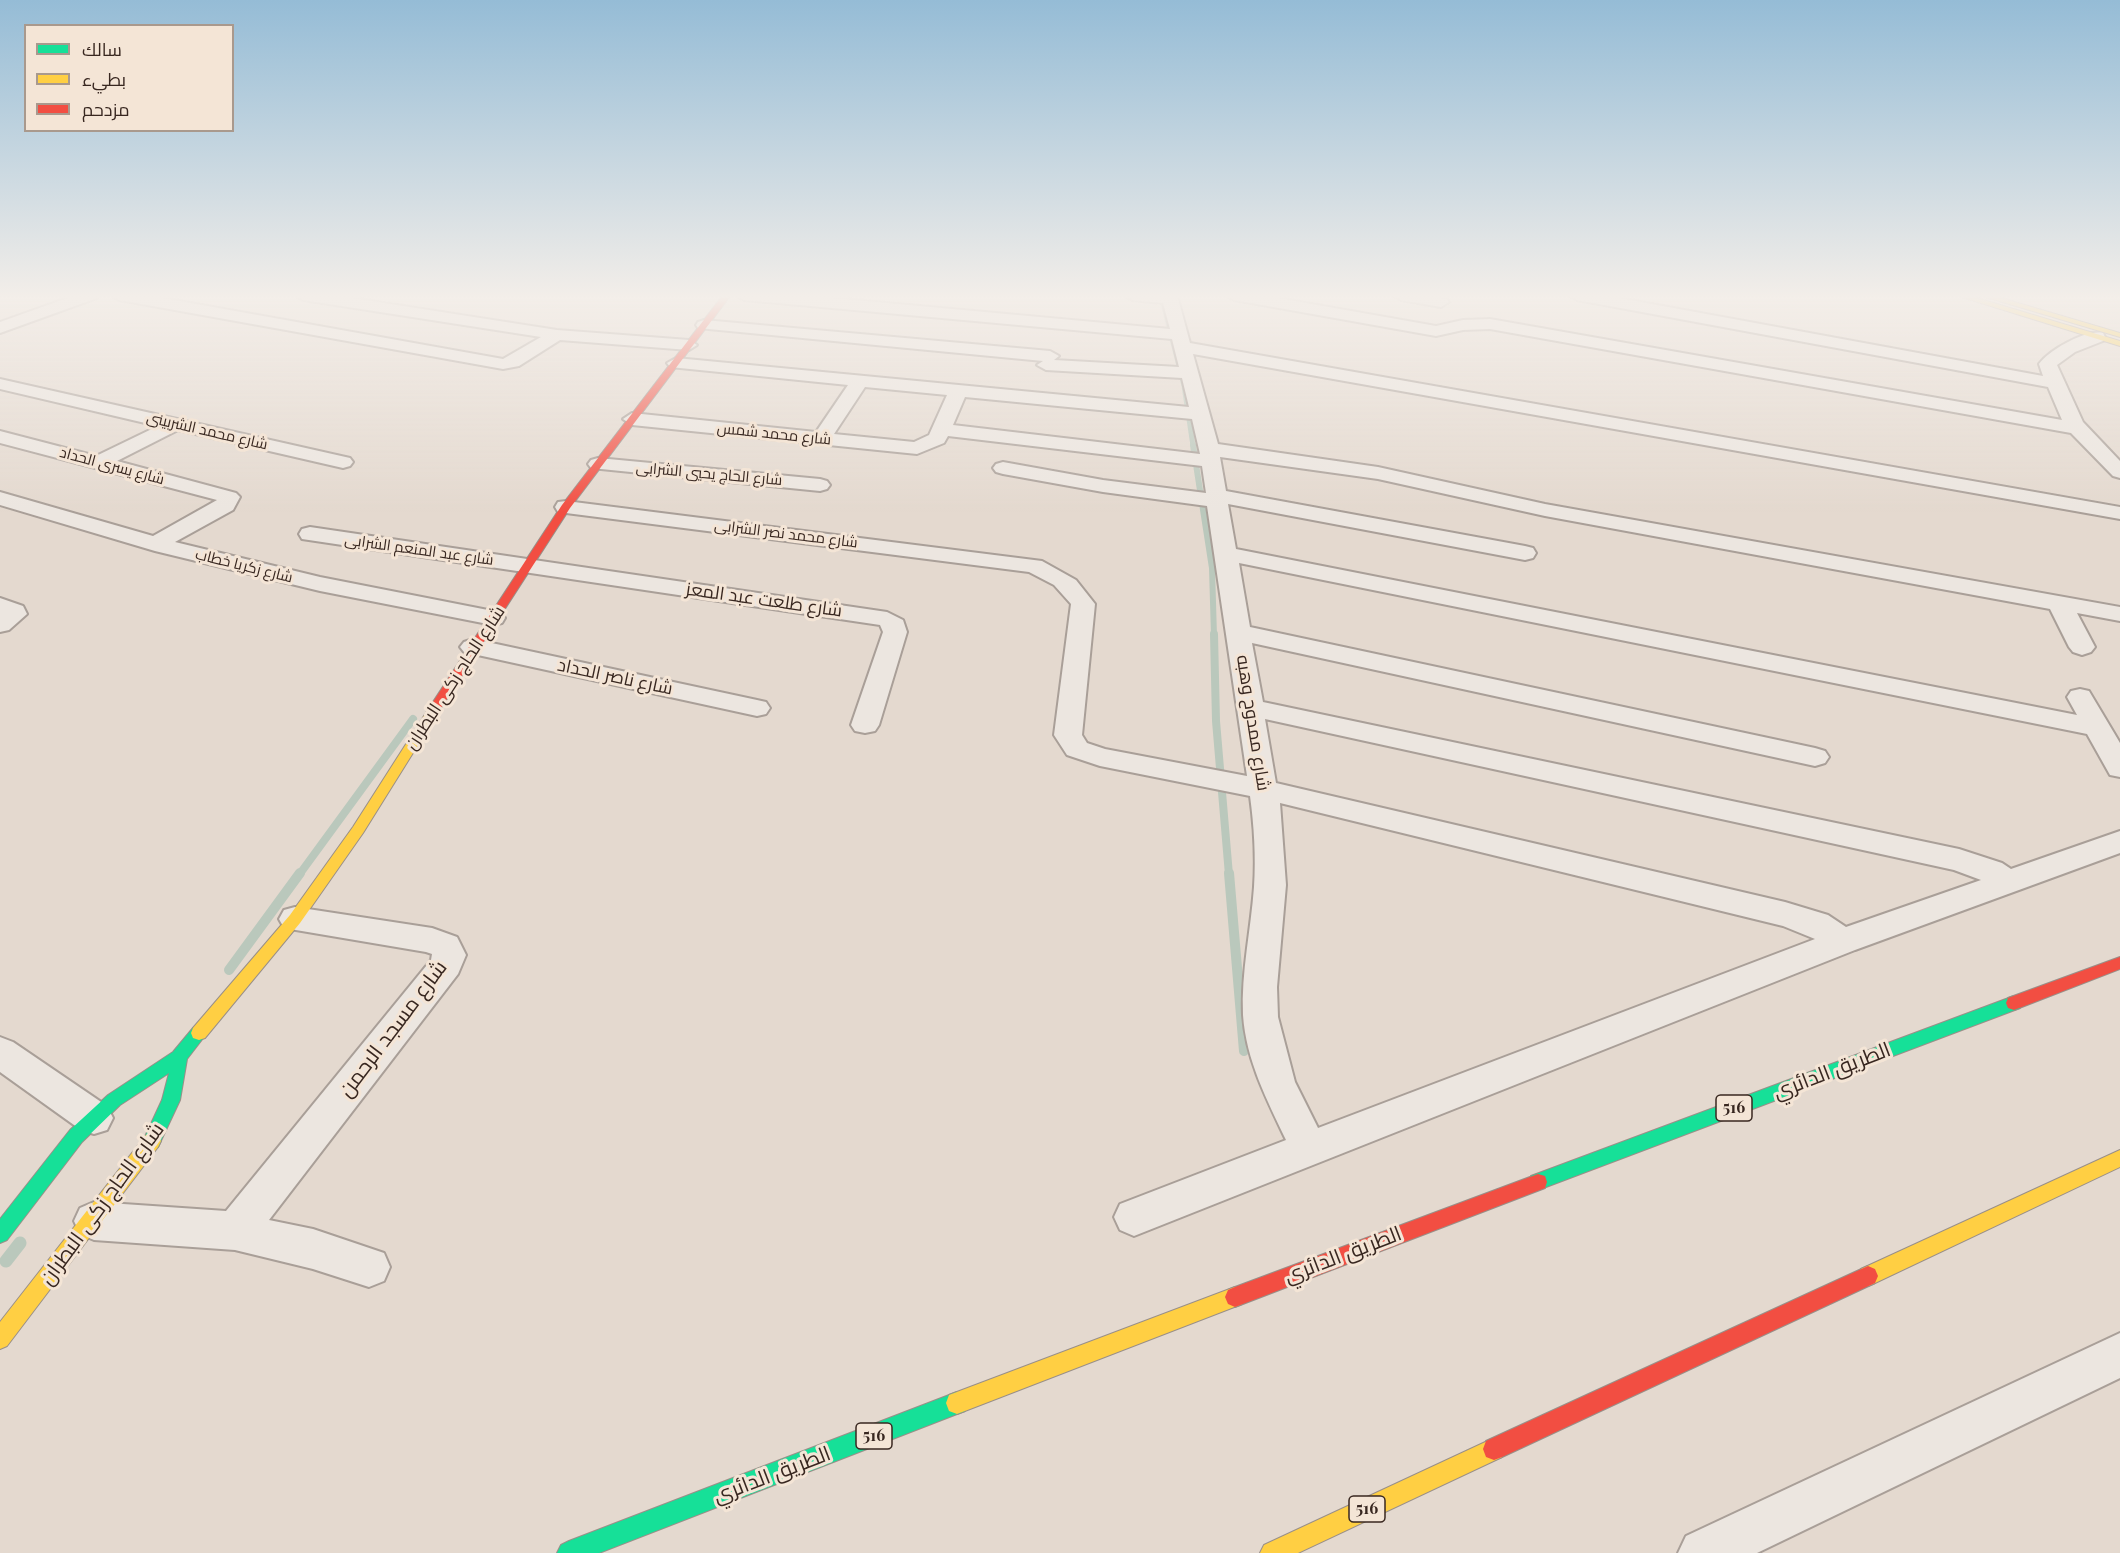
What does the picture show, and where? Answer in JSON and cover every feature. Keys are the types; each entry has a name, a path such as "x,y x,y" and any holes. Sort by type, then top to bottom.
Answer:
{"main road":[{"name":"شارع الحاج زكى البطران","path":"0,1234 60,1156 94,1118 135,1084 179,1057 295,920 357,830 473,647 566,507 672,367"},
{"name":"الطريق الدائري","path":"569,1553 1348,1253 2120,963"},
{"name":"شارع الحاج زكى البطران","path":"0,1339 94,1221 162,1127 176,1090 179,1057"},
{"name":"516","path":"1272,1553 2120,1158"}],"street":[{"path":"729,367 1190,413"},
{"path":"1028,397 1044,367"},
{"path":"1103,367 1120,367"},
{"name":"شارع ممدوح وهبه","path":"1181,367 1202,457 1207,498 1226,554 1251,708 1251,786 1270,851 1270,885 1260,987 1261,1017 1267,1050 1277,1083 1309,1149"},
{"path":"1269,367 2120,513"},
{"path":"1735,367 2076,428"},
{"path":"1974,367 2053,382"},
{"path":"2049,367 2053,382 2076,428 2120,472"},
{"path":"821,438 860,381"},
{"name":"شارع محمد الشربينى","path":"0,384 343,462"},
{"path":"958,391 941,429 1378,473 1545,510 2120,615"},
{"name":"شارع محمد شمس","path":"632,419 916,448 933,443 941,429"},
{"path":"98,463 176,424"},
{"name":"شارع يسرى الحداد","path":"0,437 229,497 230,501 225,505 155,544"},
{"name":"شارع الحاج يحيي الشرابى","path":"598,464 820,485"},
{"path":"1003,468 1093,484 1207,498 1525,553"},
{"name":"شارع زكريا خطاب","path":"0,498 155,544 320,584 493,618"},
{"name":"شارع محمد نصر الشرابى","path":"566,507 1006,561 1034,566 1057,575 1074,588 1083,604 1068,735 1070,742 1077,749 1100,757 1251,786"},
{"name":"شارع عبد المنعم الشرابى","path":"310,534 528,567"},
{"path":"1226,554 2098,728"},
{"name":"شارع طلعت عبد المعز","path":"528,567 887,619 894,625 895,632 866,725"},
{"path":"2060,604 2082,647"},
{"path":"1238,632 1815,757"},
{"name":"شارع ناصر الحداد","path":"473,647 756,708"},
{"path":"2080,697 2120,768"},
{"path":"1251,708 1959,860 1991,871 2008,882"},
{"path":"1251,786 1802,918 1817,924 1844,941"},
{"path":"1134,1217 1844,941 2120,842"},
{"name":"شارع مسجد الرحمن","path":"235,1232 446,965 449,955 445,946 432,940 295,920"},
{"path":"0,1052 94,1118"},
{"path":"94,1221 235,1232 313,1249 369,1268"},
{"path":"1703,1553 2120,1355"}],"waterway":[{"path":"1179,367 1193,446"},
{"path":"1193,445 1212,568 1214,636"},
{"path":"1214,634 1216,721 1229,875"},
{"path":"299,875 413,719"},
{"path":"229,970 300,873"},
{"path":"1229,873 1244,1051"},
{"path":"6,1261 20,1243"}],"traffic: fast":[{"path":"1538,1182 2014,1003"},
{"path":"0,1234 76,1136 114,1100 179,1057 199,1033"},
{"path":"152,1141 171,1100 179,1057"},
{"path":"569,1553 957,1403"}],"traffic: slow":[{"path":"199,1033 295,919 358,830 435,708"},
{"path":"0,1339 152,1141"},
{"path":"1868,1276 2120,1158"},
{"path":"957,1403 1235,1297"},
{"path":"1272,1553 1494,1449"}],"traffic: jam":[{"path":"435,708 566,507 672,367"},
{"path":"2014,1003 2120,963"},
{"path":"1235,1297 1538,1182"},
{"path":"1494,1449 1868,1276"}]}
